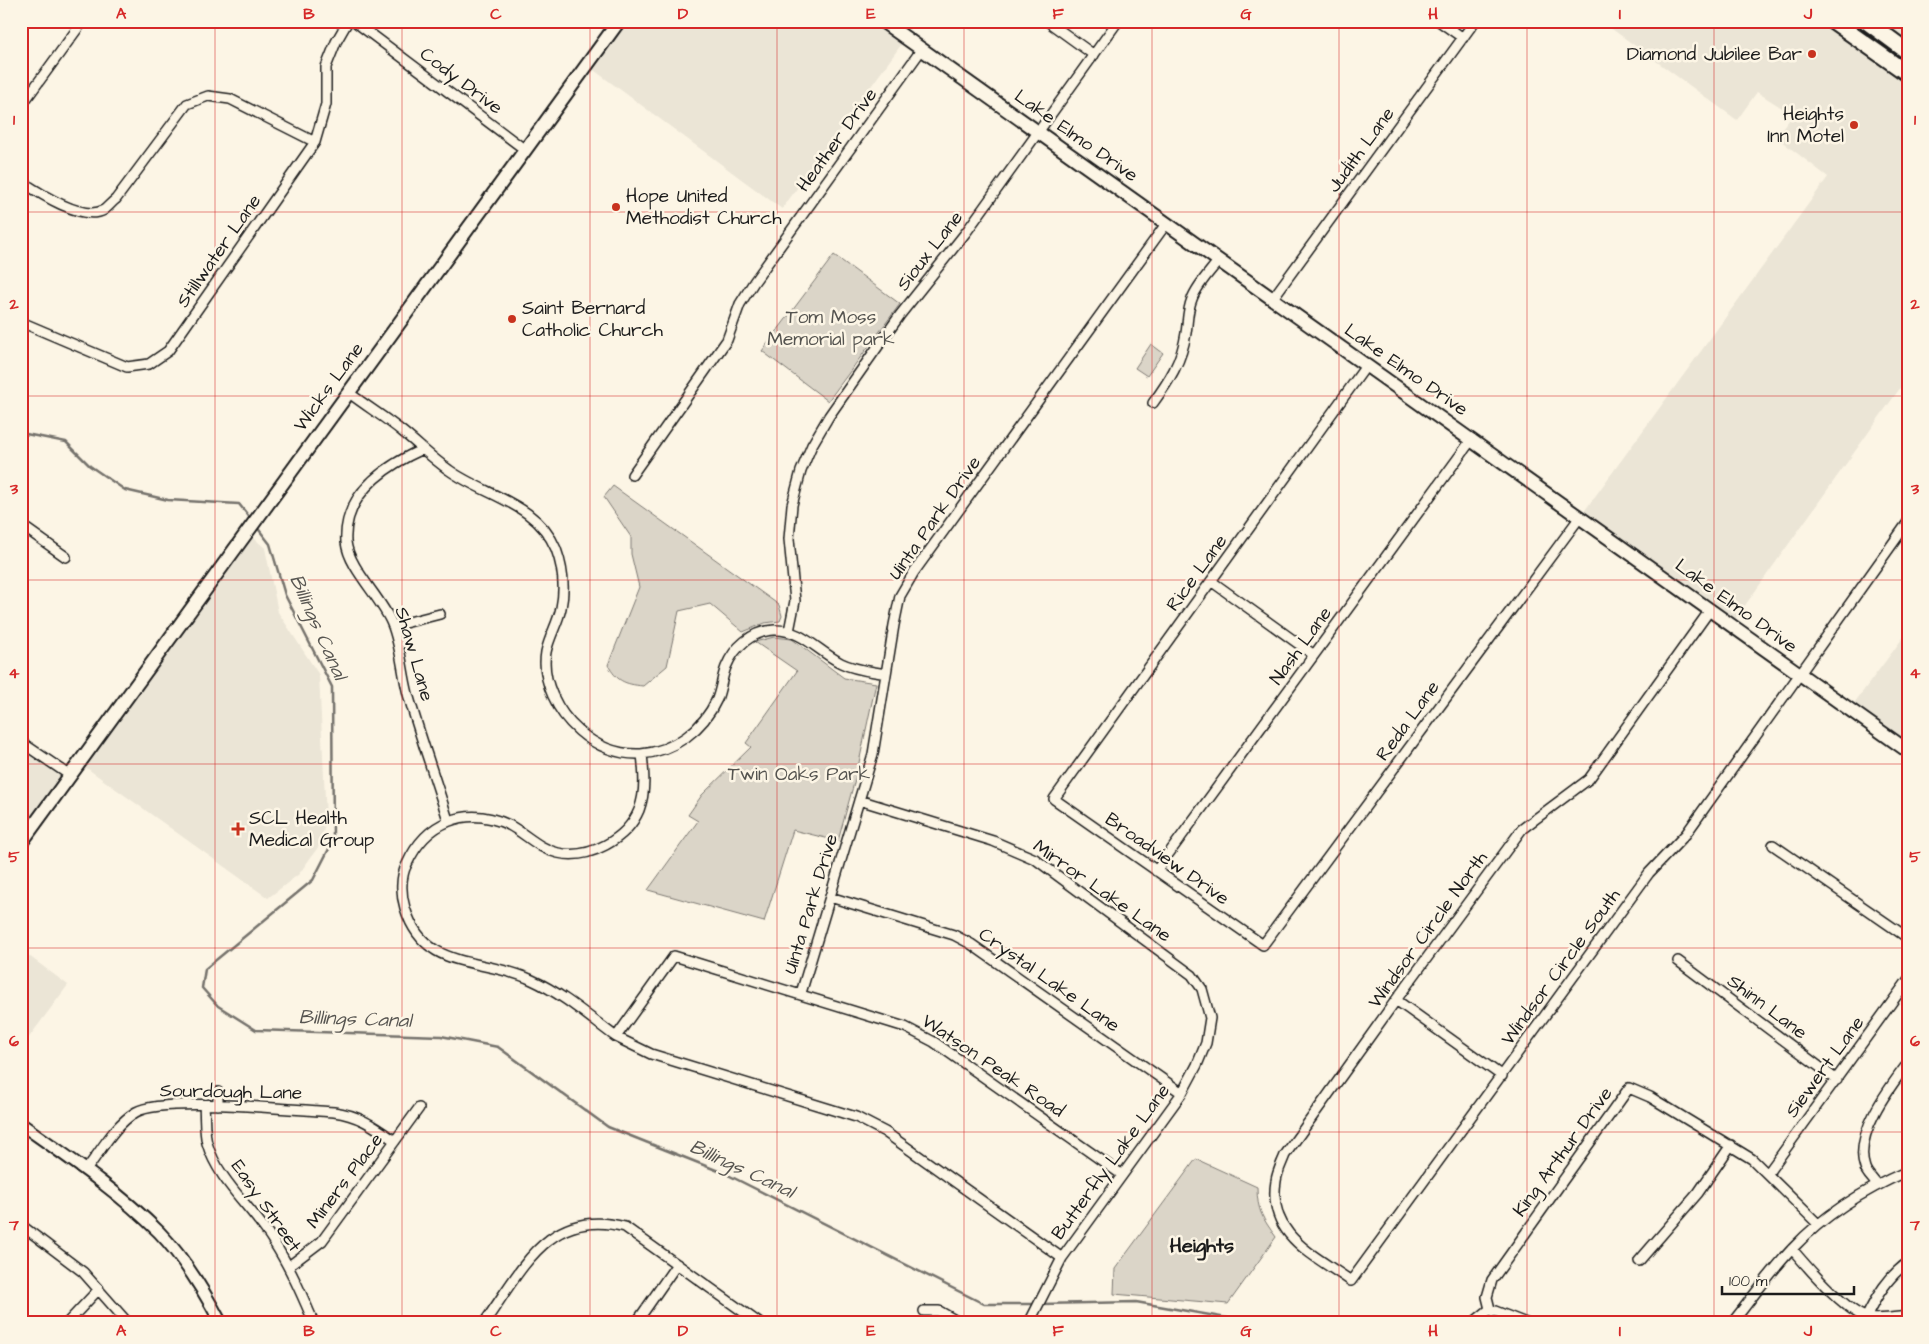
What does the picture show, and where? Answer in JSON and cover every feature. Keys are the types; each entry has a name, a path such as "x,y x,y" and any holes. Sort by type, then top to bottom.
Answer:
{"main road":[{"name":"Wicks Lane","path":"21,843 619,21"},
{"name":"Lake Elmo Drive","path":"882,21 1366,366 1472,439 1801,675 1906,747"},
{"path":"1833,21 1908,74"},
{"path":"1866,21 1908,52"}],"street":[{"path":"21,106 83,21"},
{"name":"Stillwater Lane","path":"21,322 127,367 148,364 168,351 315,142 326,104 326,67 336,42 348,21"},
{"name":"Cody Drive","path":"354,21 524,150"},
{"path":"1046,21 1094,55"},
{"name":"Sioux Lane","path":"789,631 796,600 789,539 792,505 801,471 812,445 829,416 900,315 967,231 1039,134 1118,21"},
{"path":"1439,21 1463,38"},
{"name":"Judith Lane","path":"1273,298 1475,21"},
{"name":"Heather Drive","path":"632,475 727,340 740,304 754,282 922,49"},
{"path":"21,181 53,201 89,212 103,210 116,199 188,104 208,96 230,98 315,142"},
{"name":"Uinta Park Drive","path":"801,993 873,754 900,596 914,572 1166,224"},
{"path":"1153,403 1172,378 1181,358 1186,334 1187,313 1192,297 1219,260"},
{"name":"Rice Lane","path":"1054,799 1366,366"},
{"path":"348,392 470,484 510,501 547,531 562,567 563,583 561,608 546,653 546,676 554,699 568,722 588,740 616,752 642,754 671,747 691,734 707,718 717,698 726,667 734,651 756,633 772,630 789,631 807,639 840,662 857,670 886,674"},
{"name":"Nash Lane","path":"1156,871 1472,439"},
{"name":"Shaw Lane","path":"423,449 405,457 367,484 356,500 348,523 346,543 357,571 382,603 393,626 408,694 448,820"},
{"name":"Reda Lane","path":"1263,945 1580,517"},
{"name":"Windsor Circle South","path":"1351,1281 1649,873 1686,834 1801,675 1908,522"},
{"path":"21,524 66,557"},
{"path":"1211,581 1314,654"},
{"name":"Windsor Circle North","path":"1351,1281 1292,1238 1280,1222 1276,1205 1276,1180 1285,1155 1522,829 1590,779 1710,610"},
{"path":"393,626 440,614"},
{"path":"21,742 71,776"},
{"path":"642,754 643,794 638,811 624,831 604,846 581,854 559,853 540,846 509,825 484,816 448,820 429,833 413,850 405,868 401,896 411,927 429,947 450,958 508,970 540,984 561,996 616,1037 651,1054 856,1117 885,1132 1062,1258"},
{"name":"Broadview Drive","path":"1054,799 1263,945"},
{"name":"Mirror Lake Lane","path":"859,800 993,841 1035,859 1192,975 1202,989 1210,1018"},
{"path":"1773,845 1908,938"},
{"name":"Crystal Lake Lane","path":"830,897 954,935 971,944 1182,1093"},
{"name":"Watson Peak Road","path":"616,1037 674,956 905,1026 934,1042 1121,1174"},
{"name":"Shinn Lane","path":"1678,961 1837,1080"},
{"name":"Siewert Lane","path":"1768,1173 1908,980"},
{"path":"1396,1000 1502,1076"},
{"name":"Butterfly Lake Lane","path":"1030,1320 1062,1258 1121,1174 1182,1093 1206,1043 1210,1018"},
{"path":"1876,1184 1865,1168 1863,1148 1875,1113 1906,1068"},
{"name":"King Arthur Drive","path":"1490,1309 1487,1297 1492,1280 1629,1088 1650,1097 1731,1145 1768,1173 1818,1224"},
{"path":"218,1092 218,1105"},
{"name":"Easy Street","path":"204,1105 206,1141 211,1155 272,1239 289,1266 314,1323"},
{"name":"Sourdough Lane","path":"86,1170 123,1121 137,1111 153,1106 218,1105 351,1114 369,1122 395,1141"},
{"name":"Miners Place","path":"289,1266 322,1241 419,1108"},
{"path":"21,1124 86,1170 134,1208 160,1234 208,1298 221,1323"},
{"path":"1639,1261 1698,1193 1731,1145"},
{"path":"1732,1323 1792,1249 1818,1224 1876,1184 1908,1171"},
{"path":"484,1323 532,1256 553,1235 580,1224 605,1222 625,1227 759,1323"},
{"path":"21,1225 65,1257 99,1289 128,1323"},
{"path":"1792,1249 1814,1275 1842,1301 1866,1318 1908,1316"},
{"path":"1866,1318 1878,1293 1896,1271 1908,1262"},
{"path":"636,1323 677,1264"},
{"path":"67,1323 99,1289"},
{"path":"1474,1322 1490,1309 1526,1323"},
{"path":"924,1310 939,1311 960,1323"}],"shaded area":[{"path":"619,21 883,21 906,38 782,209 587,65"},
{"path":"1601,21 1833,21 1908,74 1908,377 1731,625 1580,517 1828,177 1776,137 1793,115 1757,92 1737,120"},
{"path":"1867,21 1908,21 1908,50"},
{"path":"247,532 265,548 278,612 319,675 326,818 321,843 299,874 268,898 81,764"},
{"path":"1908,631 1908,741 1903,748 1849,710"},
{"path":"21,742 71,776 21,843"},
{"path":"21,950 68,985 21,1048"}],"green space":[{"name":"Tom Moss Memorial park","path":"834,255 900,304 828,401 762,351"},
{"path":"1151,344 1163,353 1147,376 1135,368"},
{"path":"613,486 779,605 782,616 780,621 765,623 743,632 710,604 679,611 667,666 643,686 626,683 618,678 608,665 639,587 631,554 631,537 604,497"},
{"name":"Twin Oaks Park","path":"774,637 792,639 844,678 876,683 857,772 838,841 793,830 764,922 648,890 698,821 688,815 702,795 751,747 746,743 797,671 755,642"},
{"path":"1196,1159 1257,1187 1258,1202 1262,1214 1276,1237 1228,1304 1114,1294 1115,1269"}],"waterway":[{"name":"Billings Canal","path":"21,433 66,442 90,466 125,490 168,500 239,504 251,519"},
{"name":"Billings Canal","path":"256,526 270,544 285,595 332,687 333,841 313,880 205,969 202,988 218,1006 256,1030 441,1036 498,1047 608,1127 726,1174 984,1304 1035,1304"},
{"name":"Billings Canal","path":"1041,1304 1136,1302 1255,1323"}],"place":[{"name":"Diamond Jubilee Bar","path":"1812,54"},
{"name":"Heights Inn Motel","path":"1854,125"},
{"name":"Hope United Methodist Church","path":"616,207"},
{"name":"Saint Bernard Catholic Church","path":"512,319"},
{"name":"SCL Health Medical Group","path":"238,829"}],"district":[{"name":"Heights","path":"1202,1246"}]}
